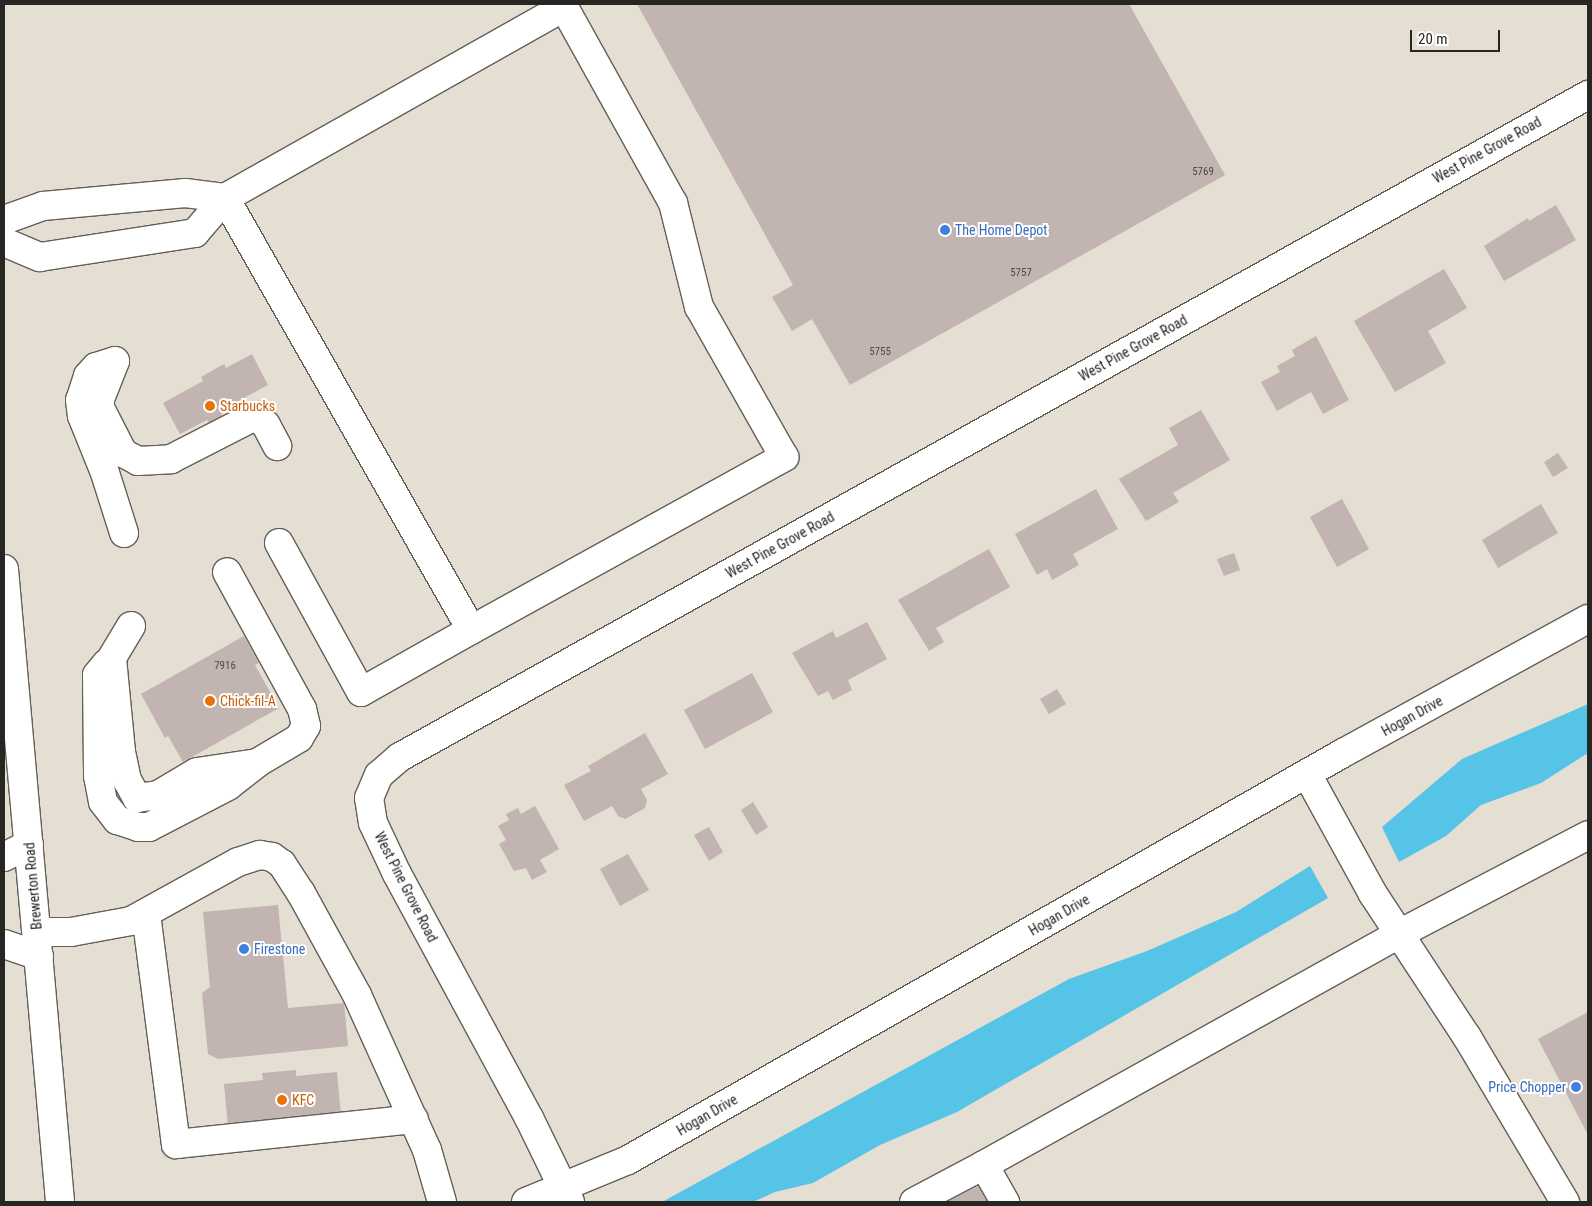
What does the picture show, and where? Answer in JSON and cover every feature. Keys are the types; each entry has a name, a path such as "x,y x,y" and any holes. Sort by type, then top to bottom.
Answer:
{"street":[{"path":"4,242 40,257 195,233 225,198 563,6 673,203 699,307 784,456 361,692 279,544"},
{"name":"West Pine Grove Road","path":"566,1196 529,1118 397,874 373,823 368,798 379,775 409,753 1588,95"},
{"path":"4,220 43,206 185,193 225,198"},
{"path":"225,198 471,630"},
{"path":"124,533 105,473 82,416 80,400 88,376 96,367 115,362 100,399 100,408 123,453 138,462 171,459 251,418 259,418 266,425 277,446"},
{"name":"Brewerton Road","path":"4,569 60,1202"},
{"path":"131,626 112,658 122,752 127,780 137,798 158,795 197,772 257,763 299,738 306,726 302,709 227,572"},
{"name":"Hogan Drive","path":"526,1202 566,1196 1307,774 1588,618"},
{"path":"1307,774 1373,894 1523,1127 1565,1202"},
{"path":"914,1202 1399,934 1588,835"},
{"path":"4,857 29,844"},
{"path":"4,944 38,944 109,926 146,914 238,862 260,855 272,857 282,864 357,996 427,1150 442,1202"},
{"path":"146,914 176,1144 414,1119"},
{"path":"984,1165 1005,1202"}],"water":[{"path":"1588,704 1588,753 1541,783 1481,805 1446,836 1399,862 1382,827 1462,759"},
{"path":"1310,866 1328,898 957,1112 880,1145 813,1183 775,1192 753,1202 662,1202 1069,979 1147,951 1236,912"}],"building":[{"name":"The Home Depot","path":"637,4 1129,4 1225,175 850,385 812,319 792,331 772,297 793,285"},
{"path":"1556,205 1576,240 1504,281 1484,246 1528,218 1529,221"},
{"path":"1444,269 1467,308 1428,331 1446,363 1395,392 1354,321"},
{"path":"1316,336 1349,400 1323,414 1311,392 1277,411 1261,382 1280,372 1277,366 1295,356 1292,350"},
{"path":"252,354 268,385 220,411 223,417 210,424 207,420 180,434 163,403 203,381 201,377 224,364 226,368"},
{"path":"1201,410 1230,460 1173,493 1179,502 1146,521 1119,479 1178,445 1169,428"},
{"path":"1558,453 1568,468 1553,477 1544,462"},
{"path":"1096,489 1118,529 1073,554 1079,565 1052,580 1047,569 1037,575 1015,534"},
{"path":"1342,499 1369,549 1337,567 1310,517"},
{"path":"1541,504 1558,533 1498,568 1482,540"},
{"path":"989,549 1010,587 936,628 944,642 929,651 898,600"},
{"path":"1234,553 1240,570 1224,576 1217,559"},
{"path":"867,622 887,659 848,680 852,690 833,700 828,691 818,696 792,653 833,631 836,638"},
{"name":"Chick-fil-A","path":"244,636 259,663 255,665 279,708 183,762 168,736 165,738 141,694"},
{"path":"752,673 773,712 705,749 684,710"},
{"path":"1057,689 1066,704 1049,714 1040,699"},
{"path":"645,733 668,774 641,789 647,800 645,808 625,819 618,816 612,806 584,821 564,785 591,771 588,766"},
{"path":"753,802 768,827 756,835 741,810"},
{"path":"535,806 559,849 540,860 547,872 532,880 526,868 514,871 499,844 506,840 498,826 509,820 506,814 518,808 521,814"},
{"path":"709,827 723,852 709,861 694,835"},
{"path":"628,854 649,890 620,906 600,869"},
{"name":"Firestone","path":"278,905 288,1008 344,1003 348,1046 218,1059 208,1054 202,993 210,987 203,912"},
{"name":"Price Chopper","path":"1588,1012 1588,1135 1538,1039"},
{"name":"KFC","path":"296,1070 296,1076 337,1072 341,1116 228,1127 224,1084 263,1080 262,1073"},
{"path":"980,1185 989,1202 946,1202"}],"place":[{"name":"The Home Depot","path":"945,230"},
{"name":"Starbucks","path":"210,406"},
{"name":"Chick-fil-A","path":"210,701"},
{"name":"Firestone","path":"244,949"},
{"name":"Price Chopper","path":"1576,1087"},
{"name":"KFC","path":"282,1100"}]}
